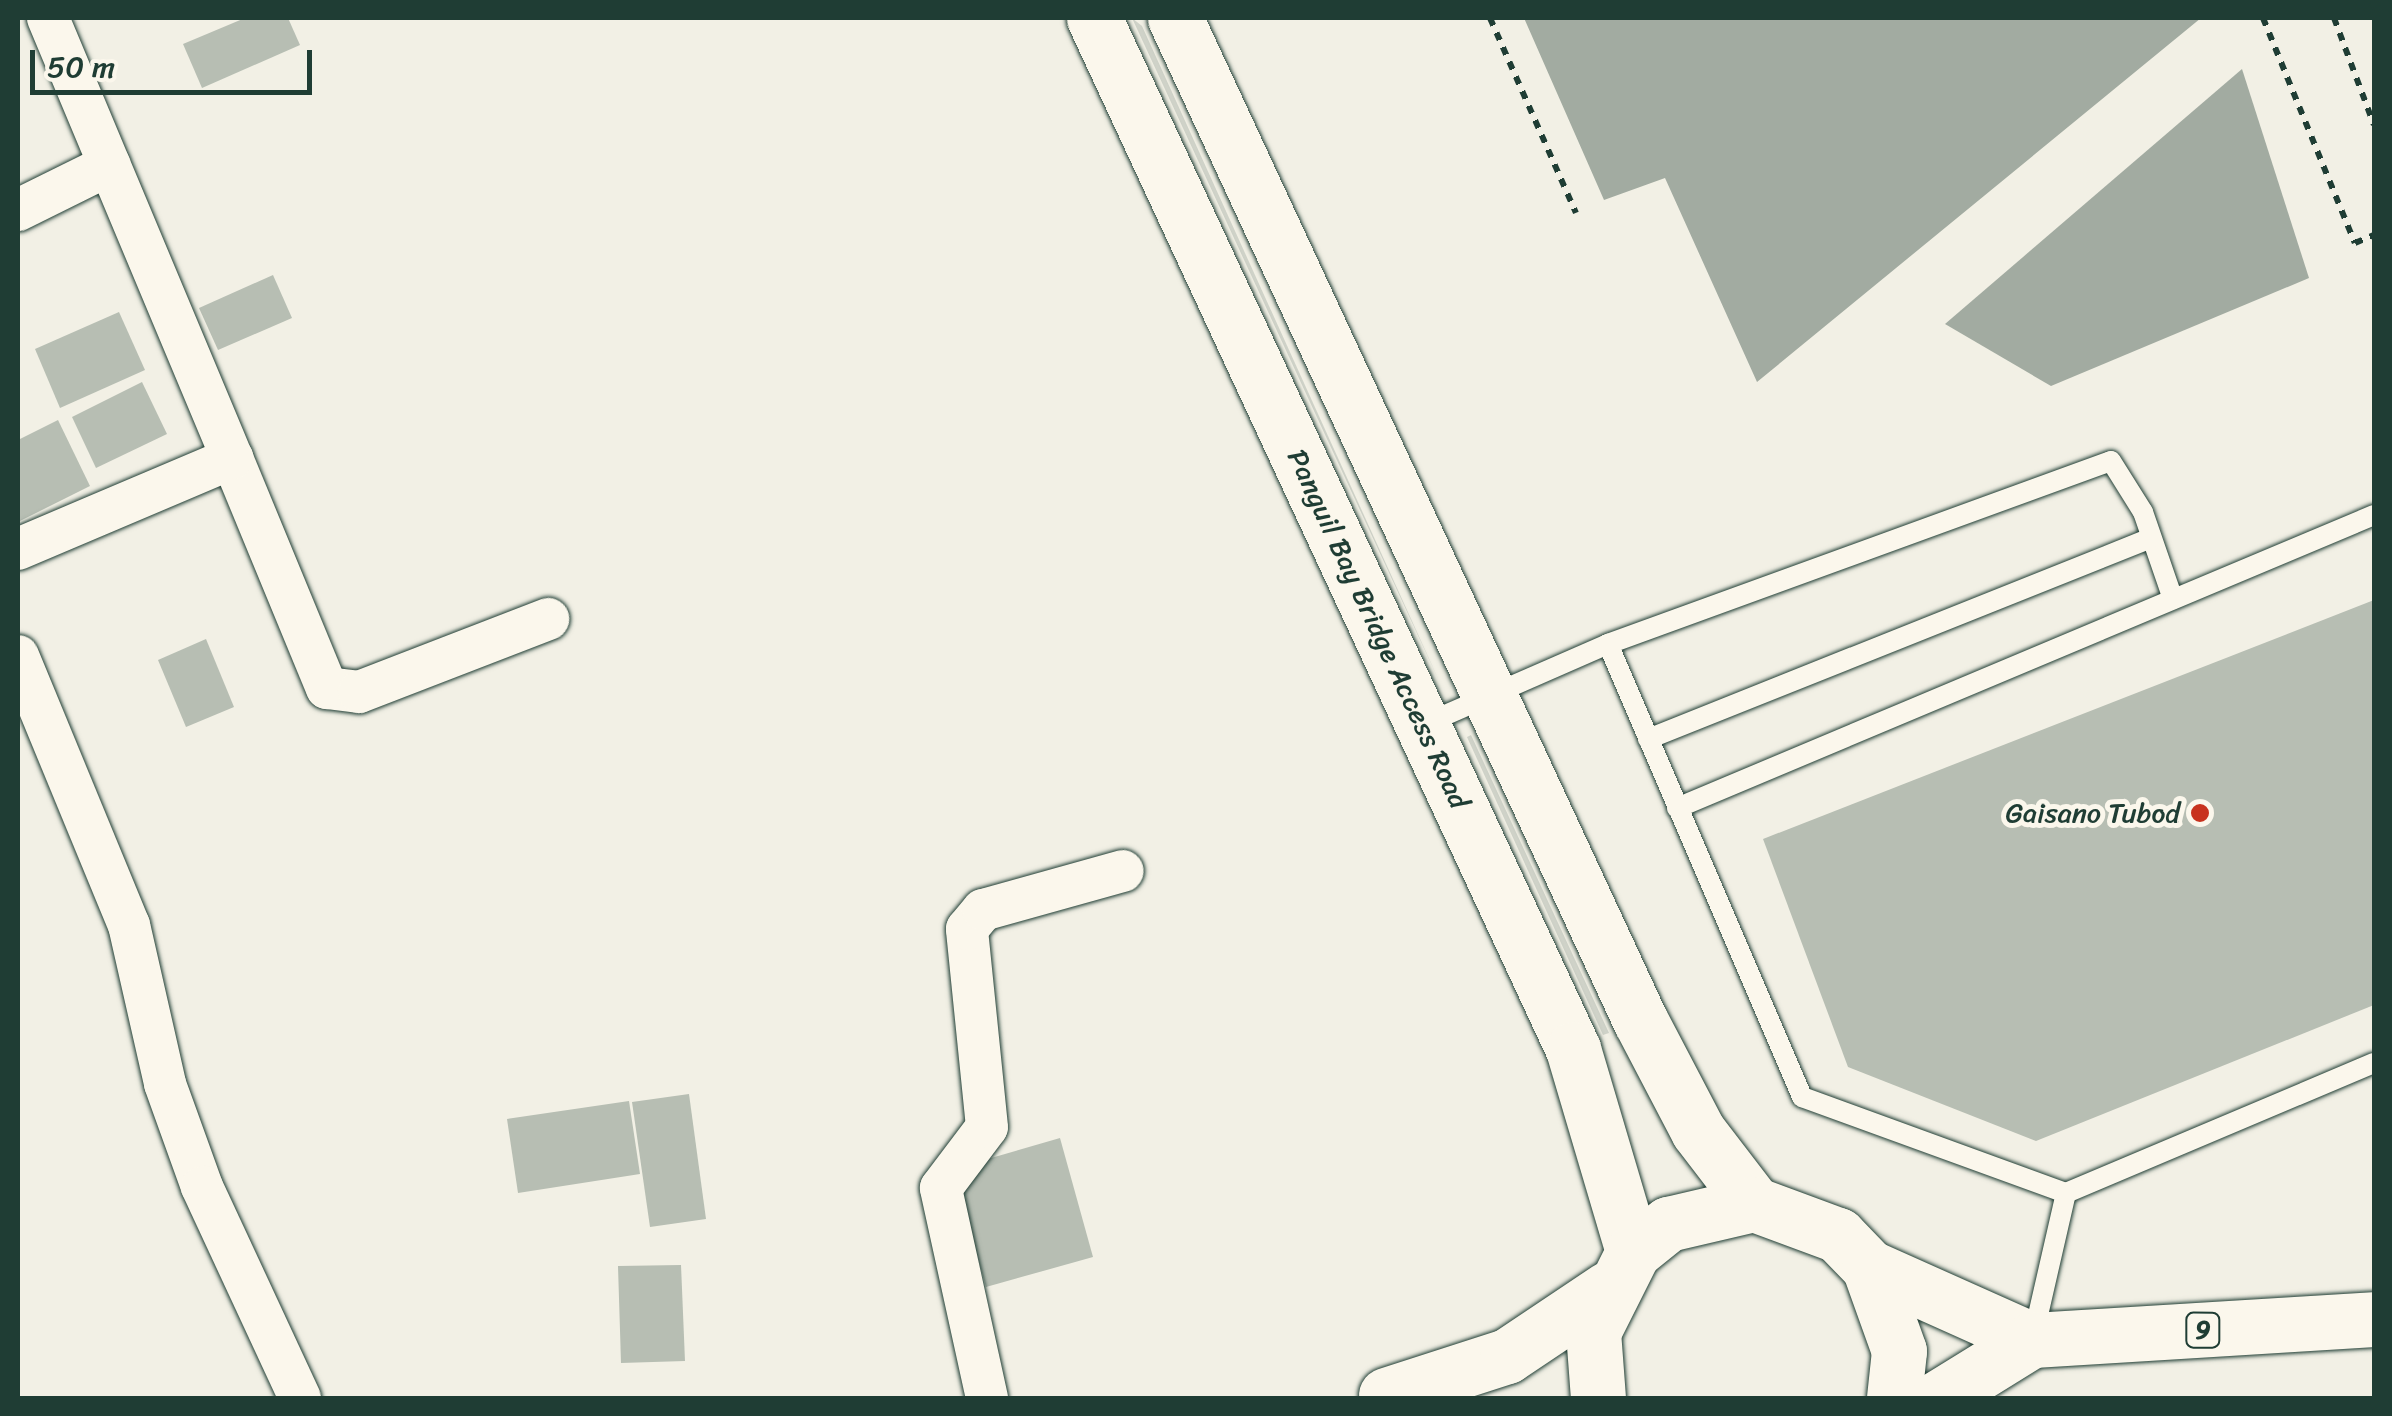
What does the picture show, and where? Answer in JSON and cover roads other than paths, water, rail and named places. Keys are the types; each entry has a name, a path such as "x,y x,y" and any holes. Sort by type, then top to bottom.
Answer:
{"highway":[{"name":"Panguil Bay Bridge Access Road","path":"1094,18 1573,1049 1620,1271"},
{"path":"1175,18 1670,1081 1754,1204 1682,1219 1507,1356 1386,1397"},
{"name":"9","path":"1754,1204 1838,1235 1869,1267 2032,1340 2374,1319"},
{"name":"9","path":"1869,1267 1899,1351 1894,1398"},
{"path":"1598,1398 1594,1332 1620,1271"},
{"name":"9","path":"1938,1398 2032,1340"}],"street":[{"path":"48,18 327,688 359,692 548,619"},
{"path":"18,210 109,165"},
{"path":"18,549 232,458"},
{"path":"18,656 129,924 164,1084 202,1187 300,1398"},
{"path":"987,1398 941,1188 986,1127 966,929 983,910 1123,871"}],"lane":[{"path":"1422,726 1608,644 2092,464 2111,461 2122,474 2173,599"},
{"path":"1677,808 2374,515"},
{"path":"1648,740 2151,538"},
{"path":"1608,644 1802,1097 2066,1193 2374,1063"},
{"path":"2032,1340 2066,1193"}],"place":[{"name":"Gaisano Tubod","path":"2200,813"}]}
